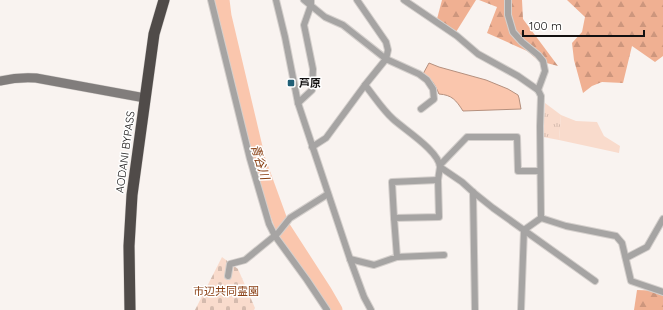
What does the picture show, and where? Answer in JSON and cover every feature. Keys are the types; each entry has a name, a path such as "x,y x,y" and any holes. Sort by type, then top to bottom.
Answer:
{"highway":[{"name":"AODANI BYPASS","path":"130,310 129,246 132,195 154,34 164,0"}],"street":[{"path":"211,0 250,159 269,224 327,310"},
{"path":"276,0 286,37 298,103 350,259 371,310"},
{"path":"304,0 311,3 325,17 343,25 386,59 419,74 427,80 433,89 434,99 421,109"},
{"path":"312,147 326,138 386,59 388,50 386,42 357,0"},
{"path":"404,0 456,36 478,54 518,76 538,90 541,96 541,218"},
{"path":"508,0 508,15 513,32 543,61 546,71 538,90"},
{"path":"298,103 312,90 313,69 304,25 311,3"},
{"path":"0,81 23,77 36,78 145,98"},
{"path":"365,85 378,103 392,118 433,152 440,166 493,208 595,281"},
{"path":"394,218 439,217 438,180 440,166 467,137 517,137 518,171 540,171"},
{"path":"397,257 392,182 438,180"},
{"path":"473,192 475,310"},
{"path":"228,276 230,264 245,260 276,234 290,218 328,194"},
{"path":"524,230 541,218"},
{"path":"541,218 566,226 616,236 622,243 631,281 663,292"},
{"path":"626,258 647,247 663,219"},
{"path":"522,310 524,230"},
{"path":"350,259 374,265 397,257 444,255"}],"green space":[{"path":"442,0 476,0 456,32 437,19"},
{"path":"479,0 522,0 523,19 558,66 539,61 527,51 487,33 497,7"},
{"path":"567,0 663,0 663,56 655,62 632,46 623,83 602,82 592,86 583,93 574,60 572,43 582,32 585,17"},
{"path":"545,103 561,115 559,140 543,137"},
{"path":"561,115 576,121 597,122 604,136 620,146 619,153 559,140"},
{"name":"市辺共同霊園","path":"222,257 238,269 255,308 254,310 195,310"},
{"path":"637,290 663,291 663,310 634,310"}],"shaded area":[{"path":"429,63 486,80 508,89 518,95 521,109 463,111 453,99 439,94 429,78 423,74"}],"waterway":[{"name":"青谷川","path":"222,0 224,16 258,160 282,226 335,310"}],"place":[{"name":"芦原","path":"291,83"}]}
